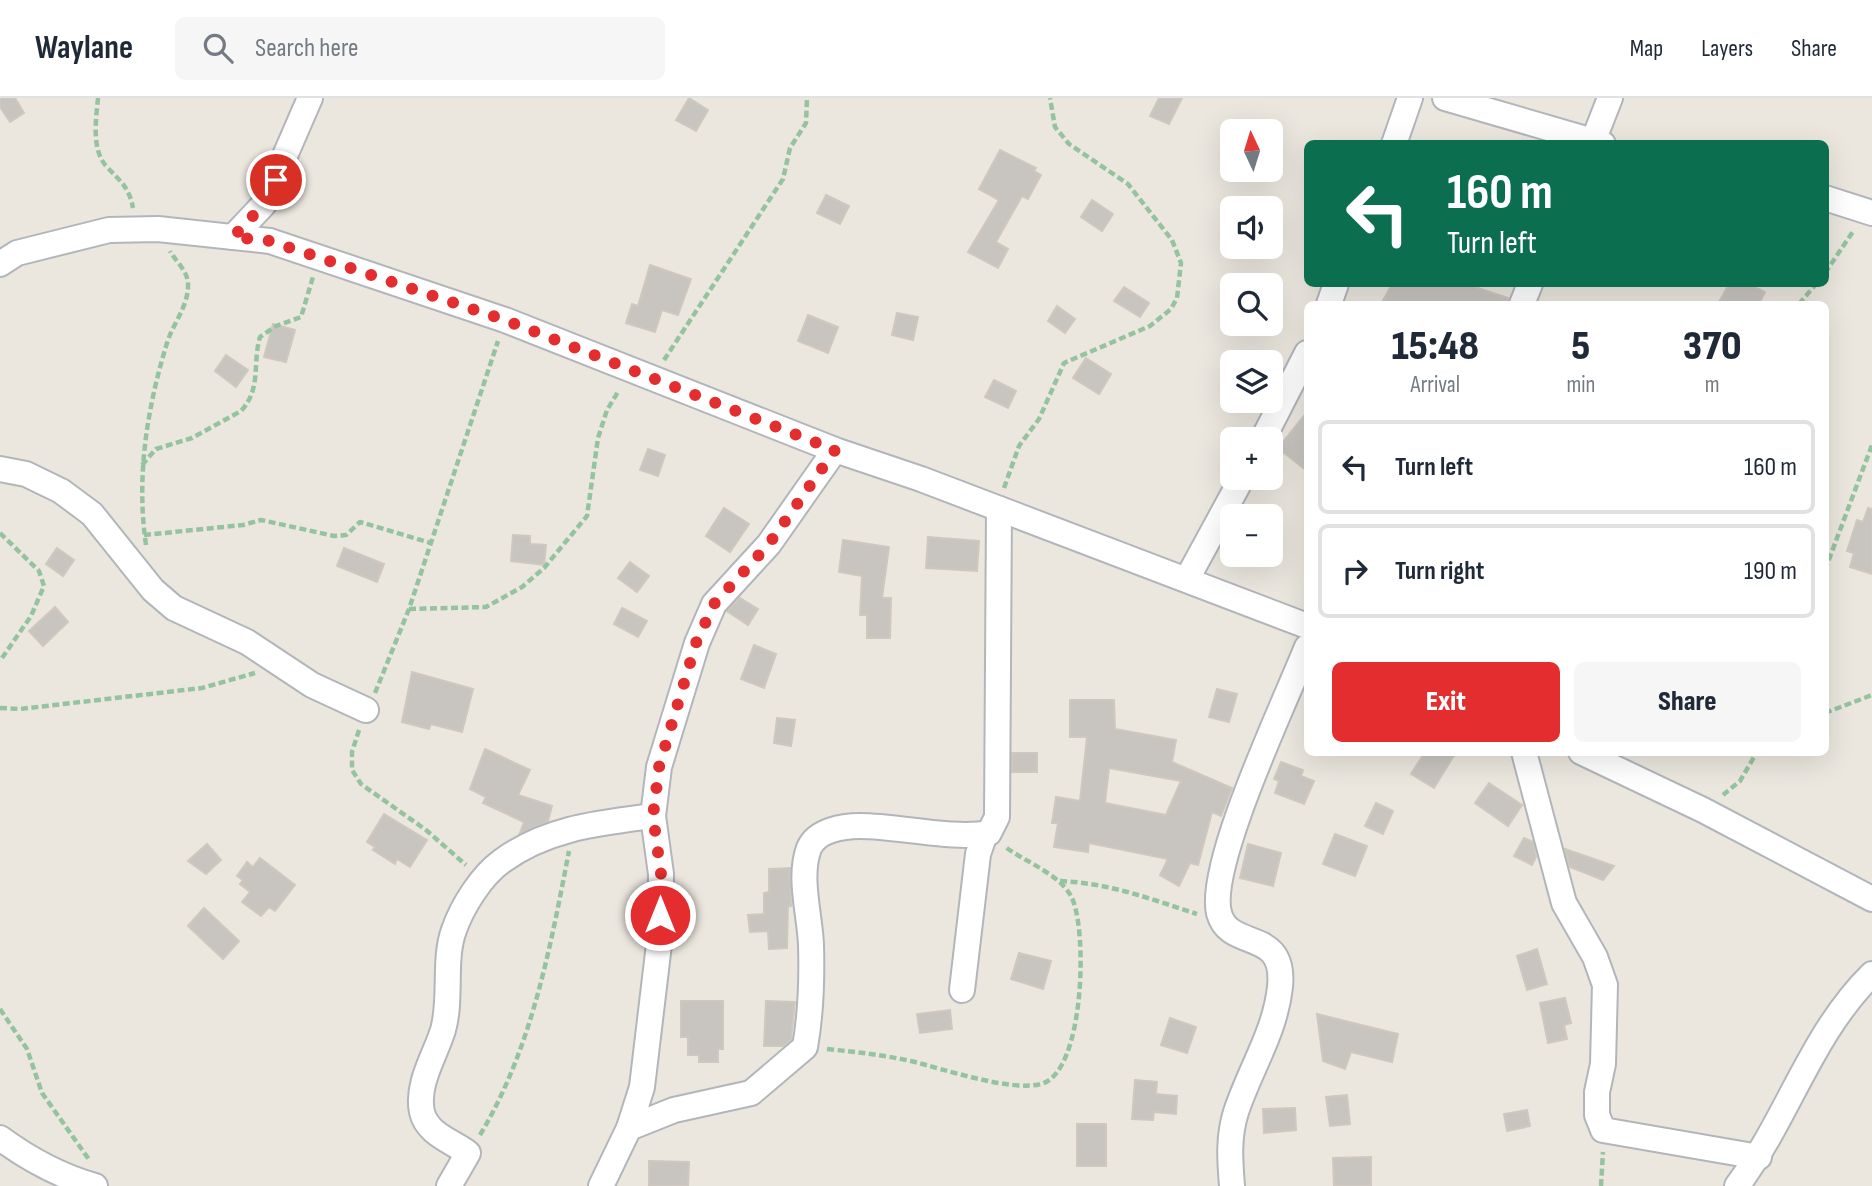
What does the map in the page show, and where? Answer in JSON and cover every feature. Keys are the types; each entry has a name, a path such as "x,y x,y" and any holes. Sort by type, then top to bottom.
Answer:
{"street":[{"path":"233,237 264,204 310,98"},
{"path":"1395,140 1410,98"},
{"path":"1445,98 1582,140"},
{"path":"1593,140 1610,98"},
{"path":"1829,199 1869,212"},
{"path":"0,264 17,253 109,230 158,229 270,241 505,320 835,450 998,508 1304,625"},
{"path":"1269,427 1304,359"},
{"path":"601,1186 628,1128 642,1087 660,936 661,874 653,816 659,767 696,643 714,604 769,544 835,450"},
{"path":"0,469 26,474 61,491 92,514 153,590 174,608 247,642 312,685 366,710"},
{"path":"1187,579 1235,490"},
{"path":"962,990 978,855 997,817 998,508"},
{"path":"1232,1186 1229,1148 1236,1112 1266,1046 1281,969 1266,945 1231,931 1223,923 1219,912 1218,883 1234,827 1304,654"},
{"path":"1525,756 1564,903 1595,957 1605,985 1603,1064 1597,1092 1597,1115 1603,1130 1759,1157"},
{"path":"1589,756 1703,810 1872,899"},
{"path":"449,1186 468,1153 431,1129 422,1110 427,1069 442,1032 446,1013 453,932 483,880 500,862 525,847 574,827 653,816"},
{"path":"628,1128 674,1110 751,1093 805,1047 810,1016 811,943 805,879 809,849 815,839 840,826 890,826 987,833"},
{"path":"1737,1186 1759,1157 1823,1035 1848,997 1872,974"},
{"path":"0,1138 30,1159 64,1177 93,1174"}],"path":[{"path":"98,98 96,138 102,159 130,191 133,207 131,229"},
{"path":"410,609 486,607 522,587 544,568 587,516 598,438 607,410 645,374 783,179 790,148 806,123 807,98"},
{"path":"998,508 1019,446 1044,410 1054,380 1064,363 1150,326 1171,309 1180,285 1181,263 1172,240 1128,184 1069,144 1055,127 1050,98"},
{"path":"1829,267 1869,212"},
{"path":"146,549 141,466 160,369 169,337 186,300 188,283 184,270 158,229"},
{"path":"141,466 156,449 192,438 247,405 256,387 260,337 304,312 317,257"},
{"path":"1801,301 1813,287"},
{"path":"483,880 426,830 362,784 352,770 352,752 366,710 380,684 410,609 505,320"},
{"path":"1829,559 1872,445"},
{"path":"144,535 243,525 261,520 334,536 346,535 360,522 431,543"},
{"path":"0,533 39,571 44,593 0,661"},
{"path":"0,708 20,709 202,688 284,665"},
{"path":"1829,711 1872,695"},
{"path":"1703,810 1740,781 1755,756"},
{"path":"468,1153 498,1105 523,1042 547,968 574,827"},
{"path":"805,1047 878,1054 975,1078 1026,1086 1044,1084 1057,1074 1077,1025 1079,927 1076,906 1059,881 1026,862 987,833"},
{"path":"1059,881 1119,888 1223,923"},
{"path":"0,1009 27,1049 42,1093 51,1109 93,1174"},
{"path":"1601,1186 1603,1130"}],"building":[{"path":"0,98 15,98 24,113 10,122 0,107"},
{"path":"689,98 708,110 696,131 676,120"},
{"path":"1159,98 1182,98 1169,124 1150,116"},
{"path":"1000,150 1036,168 1034,171 1041,175 1028,199 1022,196 996,242 1008,249 998,268 968,252 999,200 979,189"},
{"path":"826,195 849,206 840,224 817,213"},
{"path":"1092,200 1113,214 1102,231 1081,217"},
{"path":"650,265 691,279 678,315 662,310 655,332 626,323 632,304 638,306"},
{"path":"1124,287 1149,303 1140,317 1114,301"},
{"path":"1390,287 1475,287 1508,298 1508,301 1383,301"},
{"path":"1727,287 1754,287 1765,292 1760,301 1720,301"},
{"path":"1057,306 1075,319 1065,333 1048,321"},
{"path":"897,313 918,317 913,340 892,335"},
{"path":"808,315 838,327 828,353 798,341"},
{"path":"273,324 295,330 286,362 264,357"},
{"path":"226,355 248,370 236,387 215,371"},
{"path":"1086,358 1111,374 1099,394 1073,378"},
{"path":"994,380 1016,391 1008,408 985,397"},
{"path":"1304,416 1304,469 1283,452 1283,442"},
{"path":"648,449 665,455 658,476 640,470"},
{"path":"724,508 749,524 730,552 706,536"},
{"path":"1868,508 1872,509 1872,574 1850,567 1854,553 1847,551 1857,520 1863,522"},
{"path":"513,535 530,536 530,544 546,545 544,565 511,561"},
{"path":"928,537 979,541 977,571 926,568"},
{"path":"843,540 889,547 882,598 891,598 890,638 867,638 867,615 860,615 862,576 839,572"},
{"path":"57,548 74,560 63,576 46,564"},
{"path":"344,548 384,564 377,582 337,566"},
{"path":"630,562 649,576 637,592 618,578"},
{"path":"740,598 758,609 748,625 727,611"},
{"path":"55,607 68,622 43,646 29,631"},
{"path":"622,608 647,621 638,637 614,624"},
{"path":"754,645 776,654 764,688 741,679"},
{"path":"412,672 473,689 462,732 431,724 429,729 402,722"},
{"path":"1217,689 1237,694 1229,722 1209,717"},
{"path":"1070,700 1114,700 1115,729 1176,740 1172,762 1232,788 1221,816 1212,812 1198,865 1190,863 1179,886 1160,875 1168,859 1089,843 1088,852 1054,847 1058,823 1052,823 1056,797 1080,801 1087,737 1070,737","holes":["1109,768 1181,781 1166,815 1105,803"]},
{"path":"777,718 795,720 791,746 774,743"},
{"path":"485,749 530,770 518,795 552,806 548,821 520,833 524,822 483,803 486,797 470,789"},
{"path":"1012,753 1037,753 1037,772 1012,772"},
{"path":"1422,756 1454,756 1434,788 1411,774"},
{"path":"1281,762 1303,770 1301,776 1314,781 1304,804 1275,793 1279,781 1274,779"},
{"path":"1489,783 1522,805 1508,826 1475,803"},
{"path":"1376,803 1393,811 1383,834 1365,826"},
{"path":"384,814 427,840 410,867 397,859 395,864 373,850 375,847 367,842"},
{"path":"1335,834 1367,846 1355,876 1323,864"},
{"path":"1524,838 1533,842 1536,857 1532,865 1514,856"},
{"path":"207,844 221,860 206,874 188,861"},
{"path":"1248,844 1281,853 1273,886 1240,878"},
{"path":"1565,849 1614,866 1603,880 1570,867"},
{"path":"260,858 295,885 275,911 269,907 261,916 242,902 250,892 240,884 243,880 237,876 247,862 253,867"},
{"path":"790,868 791,906 788,906 787,948 769,949 768,931 750,932 748,915 764,914 764,893 769,892 769,869"},
{"path":"204,908 239,941 223,959 188,926"},
{"path":"1537,949 1547,984 1527,990 1517,956"},
{"path":"1019,953 1051,961 1043,989 1011,979"},
{"path":"1565,998 1571,1023 1564,1025 1567,1039 1548,1043 1540,1003"},
{"path":"681,1001 723,1001 723,1049 718,1049 718,1062 699,1062 699,1055 688,1055 688,1037 681,1037"},
{"path":"766,1001 795,1002 791,1039 783,1046 764,1046"},
{"path":"950,1010 952,1029 920,1033 917,1014"},
{"path":"1317,1014 1398,1034 1392,1062 1351,1052 1345,1069 1323,1061"},
{"path":"1170,1018 1196,1027 1187,1053 1161,1045"},
{"path":"1135,1080 1157,1082 1156,1094 1177,1096 1176,1114 1154,1112 1153,1120 1132,1119"},
{"path":"1347,1095 1350,1124 1330,1126 1326,1097"},
{"path":"1295,1108 1296,1130 1264,1133 1263,1109"},
{"path":"1527,1110 1530,1126 1507,1131 1504,1114"},
{"path":"1077,1124 1106,1124 1106,1166 1077,1166"},
{"path":"1371,1157 1371,1186 1334,1186 1333,1158"},
{"path":"649,1161 689,1162 688,1186 649,1186"}],"route":[{"path":"276,180 264,204 233,237 270,241 505,320 835,450 769,544 714,604 696,643 659,767 653,816 661,874 660,915"}]}
